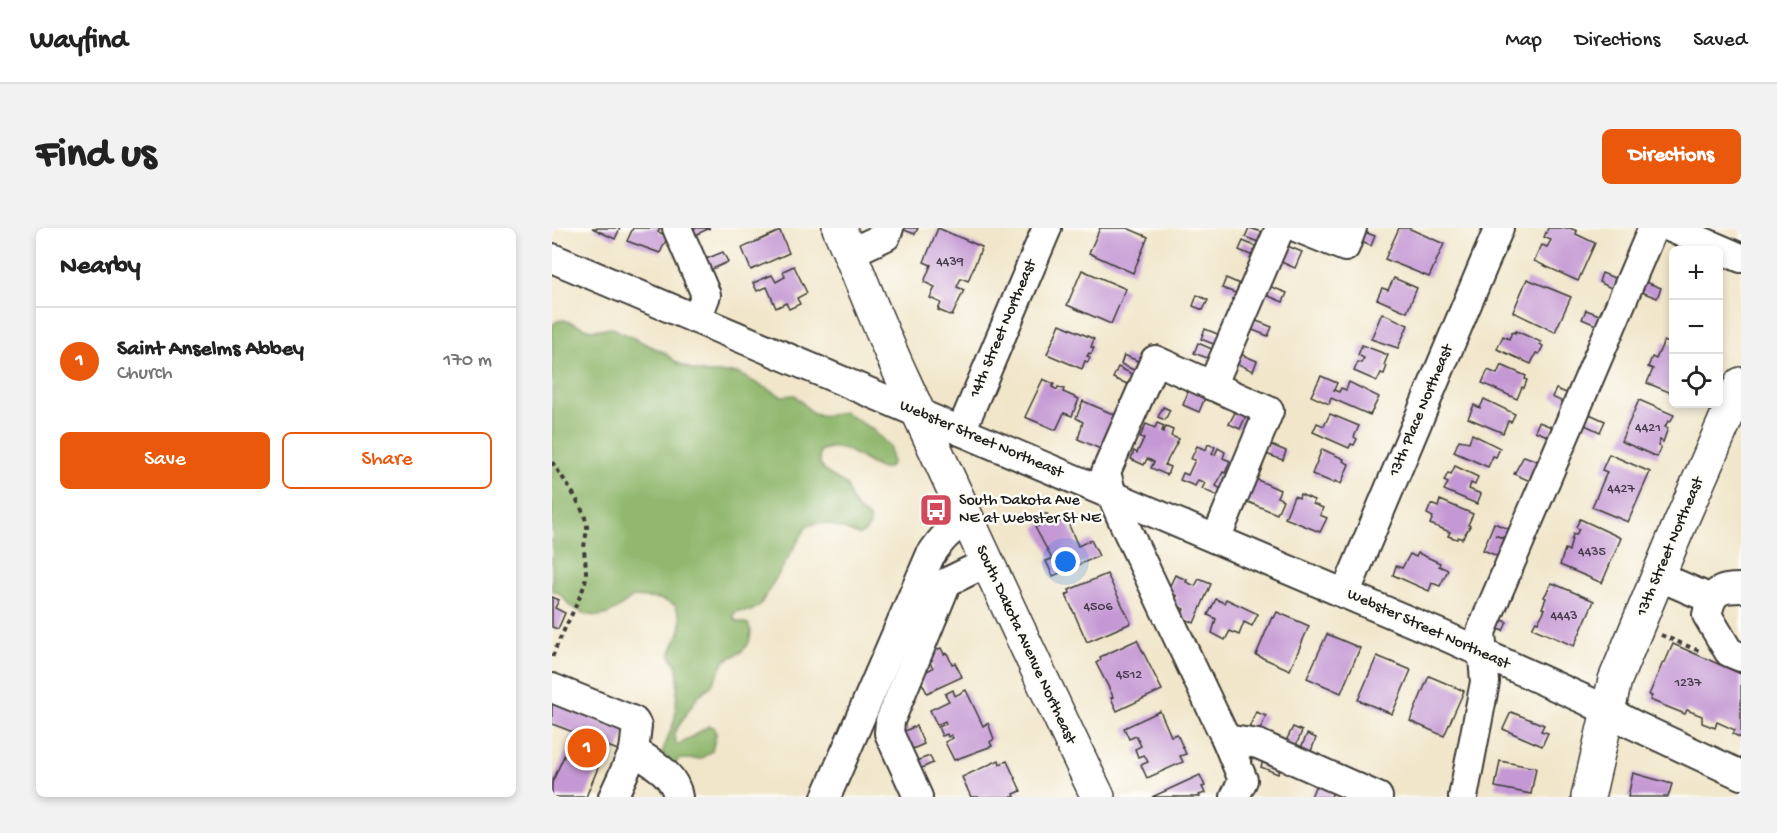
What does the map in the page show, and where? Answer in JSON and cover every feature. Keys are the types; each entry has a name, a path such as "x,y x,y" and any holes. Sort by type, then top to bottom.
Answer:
{"main road":[{"name":"South Dakota Avenue Northeast","path":"845,241 902,378 967,522 1098,797"},
{"name":"13th Street Northeast","path":"1588,797 1615,680 1658,576 1738,399"}],"street":[{"path":"677,228 706,295 697,319"},
{"path":"845,241 886,236 889,228"},
{"name":"14th Street Northeast","path":"961,431 1047,228"},
{"path":"1212,386 1280,228"},
{"path":"1298,228 1345,247 1352,228"},
{"name":"13th Place Northeast","path":"1345,594 1500,228"},
{"path":"1463,797 1485,682 1481,632 1653,228"},
{"path":"1671,228 1701,234 1741,258"},
{"name":"Webster Street Northeast","path":"552,258 1483,654 1741,775"},
{"path":"1216,539 1269,411 1155,360 1106,472 1112,496 1243,780 1235,797"},
{"path":"826,797 930,556 948,532 967,522"},
{"path":"930,556 947,582"},
{"path":"918,797 889,733 890,721 947,582 986,562"},
{"path":"1658,576 1711,599"},
{"path":"1741,588 1723,588 1711,599 1707,615 1729,652 1741,657"},
{"path":"552,688 634,721 637,726 634,751 613,797"},
{"path":"1226,739 1258,744 1378,797"},
{"path":"634,751 662,768 677,791 678,797"}],"path":[{"path":"552,462 573,493 587,524 584,549 587,568 585,583 552,658"}],"green space":[{"path":"564,320 591,330 612,328 663,352 692,370 707,373 737,373 781,396 795,395 813,414 825,416 844,412 872,429 890,447 892,463 888,468 880,468 851,452 836,447 820,451 820,464 847,486 854,505 869,518 870,525 865,532 859,535 826,524 807,526 760,605 751,611 738,611 733,615 736,621 748,624 751,631 747,646 740,653 725,660 712,685 698,696 674,733 676,744 680,744 709,726 714,727 716,734 712,751 700,759 680,759 674,763 662,753 675,719 678,679 677,666 671,657 671,652 680,632 681,617 675,605 660,599 633,597 615,611 597,616 572,607 561,595 552,590 552,325"}],"building":[{"path":"592,228 620,228 615,239"},
{"path":"633,228 660,228 658,232 668,236 660,253 627,241"},
{"path":"692,228 710,228 695,235"},
{"path":"899,228 918,228 915,234"},
{"path":"938,228 982,247 968,281 961,278 957,287 964,290 952,316 938,310 941,303 930,298 935,287 924,282 931,265 924,262"},
{"path":"1100,228 1127,228 1148,237 1133,273 1089,253"},
{"path":"1249,228 1265,233 1261,243 1245,237"},
{"path":"1399,228 1408,228 1444,244 1429,277 1385,259"},
{"path":"1548,228 1570,228 1577,231 1576,234 1595,243 1578,281 1534,261 1542,245 1547,247 1551,240 1544,237"},
{"path":"1359,230 1375,236 1371,246 1355,239"},
{"path":"780,231 789,253 751,270 742,248"},
{"path":"1243,241 1259,248 1255,257 1239,250"},
{"path":"1285,245 1302,252 1295,268 1279,261"},
{"path":"723,252 728,262 710,270 706,259"},
{"path":"794,266 807,293 797,298 800,304 789,309 786,303 776,308 767,287 757,291 753,283 772,275 776,282 785,277 783,271"},
{"path":"1082,270 1126,289 1111,324 1067,305"},
{"path":"1602,273 1617,279 1613,289 1599,282"},
{"path":"1226,278 1242,285 1238,294 1222,288"},
{"path":"1394,278 1417,288 1407,312 1377,299 1382,288 1388,290"},
{"path":"1527,279 1571,297 1555,332 1513,312"},
{"path":"1643,281 1661,288 1657,298 1639,291"},
{"path":"1269,286 1287,293 1283,302 1266,295"},
{"path":"1197,295 1208,300 1203,310 1193,306"},
{"path":"1586,310 1602,316 1598,326 1582,319"},
{"path":"1382,313 1408,325 1398,348 1371,339"},
{"path":"1254,320 1272,327 1268,336 1250,329"},
{"path":"1060,324 1094,339 1091,347 1094,348 1087,356 1090,357 1088,362 1085,361 1082,369 1047,354"},
{"path":"1205,329 1220,335 1216,345 1201,339"},
{"path":"1516,331 1541,342 1543,346 1539,354 1536,353 1531,364 1497,349 1503,336 1509,339 1512,332"},
{"path":"1664,341 1669,343 1669,392 1647,383 1653,369 1648,367 1652,357 1656,359"},
{"path":"1198,343 1214,350 1210,359 1194,353"},
{"path":"1362,345 1388,355 1384,365 1387,366 1384,374 1381,373 1377,381 1354,371 1358,362 1361,363 1364,358 1358,355"},
{"path":"1240,354 1257,361 1253,371 1236,363"},
{"path":"1124,355 1140,362 1136,371 1121,364"},
{"path":"1501,365 1526,376 1524,388 1522,387 1517,399 1482,383 1488,370 1497,374"},
{"path":"1118,367 1134,375 1130,385 1113,378"},
{"path":"1321,376 1337,383 1334,390 1339,392 1341,388 1346,390 1349,382 1379,397 1370,415 1331,398 1329,404 1311,396"},
{"path":"1043,379 1054,384 1052,387 1057,390 1058,387 1064,389 1063,392 1079,399 1072,416 1064,413 1056,430 1025,417"},
{"path":"1190,387 1207,393 1199,412 1183,405"},
{"path":"1556,389 1569,394 1565,403 1552,397"},
{"path":"1484,399 1515,414 1511,422 1508,421 1503,433 1468,418 1474,405 1480,408"},
{"path":"1639,400 1674,415 1665,427 1668,428 1663,442 1660,440 1658,446 1661,447 1657,457 1621,441"},
{"path":"1083,401 1122,418 1107,452 1078,439 1083,422 1076,418"},
{"path":"1163,407 1170,410 1165,420 1158,417"},
{"path":"1238,407 1248,411 1240,429 1229,424"},
{"path":"1587,413 1605,421 1600,432 1583,424"},
{"path":"1330,414 1359,426 1354,437 1357,439 1354,445 1351,444 1349,448 1313,432 1317,423 1324,426"},
{"path":"1539,422 1554,428 1550,437 1535,431"},
{"path":"1157,423 1164,426 1163,432 1166,427 1173,430 1171,436 1179,439 1165,465 1170,467 1167,475 1151,468 1154,462 1150,460 1147,459 1144,465 1131,459 1134,451 1137,453 1144,438 1140,437 1146,424 1155,428"},
{"path":"1472,434 1500,448 1488,467 1454,452 1459,440 1469,442"},
{"path":"1208,444 1215,447 1212,454 1215,455 1218,448 1225,452 1223,458 1230,461 1216,486 1221,489 1218,496 1202,489 1205,483 1198,480 1195,486 1180,480 1183,473 1188,475 1195,460 1191,459 1197,446 1206,450"},
{"path":"1269,444 1286,451 1283,460 1266,454"},
{"path":"1322,449 1344,459 1343,461 1349,464 1341,484 1312,474"},
{"path":"1609,454 1650,472 1628,522 1592,507 1607,472 1602,470"},
{"path":"1524,456 1540,462 1530,481 1514,474"},
{"path":"1455,466 1478,477 1475,485 1471,483 1469,489 1481,494 1477,504 1444,490 1448,483 1444,481"},
{"path":"1251,477 1280,490 1277,497 1283,500 1277,514 1241,499"},
{"path":"1300,494 1314,500 1313,504 1323,508 1320,515 1327,518 1320,532 1285,518 1294,496 1299,498"},
{"path":"1440,500 1473,514 1468,525 1470,526 1462,539 1448,536 1450,532 1430,524 1433,517 1427,514 1431,504 1438,507"},
{"path":"1044,514 1053,519 1056,518 1059,522 1068,523 1078,546 1091,540 1099,556 1053,576 1046,561 1052,559 1035,527 1040,525 1039,520"},
{"path":"1580,519 1621,538 1602,583 1560,565 1565,549 1569,551 1573,534 1576,535 1579,529 1576,527"},
{"path":"1494,523 1511,530 1507,539 1495,535 1508,540 1500,557 1483,550"},
{"path":"1418,553 1440,563 1439,566 1448,570 1440,586 1432,583 1429,591 1393,575 1396,566 1402,568 1410,554 1416,557"},
{"path":"1107,574 1131,623 1087,642 1066,595 1070,593 1069,590"},
{"path":"1175,575 1195,586 1199,579 1211,584 1194,623 1181,617 1184,609 1174,604 1177,596 1167,592"},
{"path":"1552,583 1594,601 1574,646 1532,628 1545,609 1542,608 1546,598 1544,597"},
{"path":"552,597 559,600 555,608 565,613 558,629 552,627"},
{"path":"1216,599 1224,603 1226,599 1258,614 1252,626 1244,622 1239,635 1230,631 1225,640 1212,633 1216,619 1208,615"},
{"path":"1277,612 1309,626 1290,670 1256,655 1272,617 1274,618"},
{"path":"1497,618 1507,622 1503,631 1493,627"},
{"path":"1327,634 1360,648 1341,693 1307,678"},
{"path":"1137,640 1162,690 1117,711 1111,698 1113,697 1111,692 1096,663 1101,660 1100,657"},
{"path":"1673,644 1741,674 1741,738 1733,734 1735,730 1717,722 1715,728 1702,723 1702,716 1687,710 1685,714 1650,700 1652,696 1649,695"},
{"path":"941,648 944,654 947,653 952,664 955,663 962,677 927,693 920,679 921,674 933,668 929,661 932,660 929,653"},
{"path":"1377,656 1411,670 1392,714 1358,700"},
{"path":"1429,676 1464,691 1444,736 1410,721"},
{"path":"953,690 955,696 966,690 983,726 988,723 994,739 990,742 992,746 954,760 945,742 953,738 951,735 948,737 947,734 942,736 938,727 946,724 945,721 937,725 930,710 949,701 945,694"},
{"path":"552,700 626,731 618,750 607,746 586,797 552,797 552,783 573,732 552,724"},
{"path":"1160,711 1171,736 1177,734 1186,754 1180,756 1183,762 1147,778 1141,765 1148,762 1144,755 1138,757 1135,749 1141,746 1136,736 1129,739 1124,728"},
{"path":"1256,712 1266,716 1259,732 1249,728"},
{"path":"1511,712 1544,725 1541,731 1548,733 1542,746 1503,729"},
{"path":"916,726 924,744 908,751 900,733"},
{"path":"1293,727 1302,731 1295,748 1285,743"},
{"path":"1307,734 1316,738 1310,754 1300,750"},
{"path":"930,756 933,763 917,770 913,762"},
{"path":"1264,758 1282,764 1278,774 1261,767"},
{"path":"999,760 1000,764 1007,761 1021,791 1014,794 1015,797 971,797 962,777"},
{"path":"1500,761 1536,768 1531,794 1495,787"},
{"path":"1633,773 1672,784 1668,797 1628,797"},
{"path":"1200,775 1205,786 1202,787 1205,793 1199,795 1200,797 1152,797"},
{"path":"1317,782 1334,789 1331,797 1311,797"}],"place":[{"name":"South Dakota Ave NE at Webster St NE","path":"936,510"},
{"name":"Saint Anselms Abbey","path":"587,748"}]}
